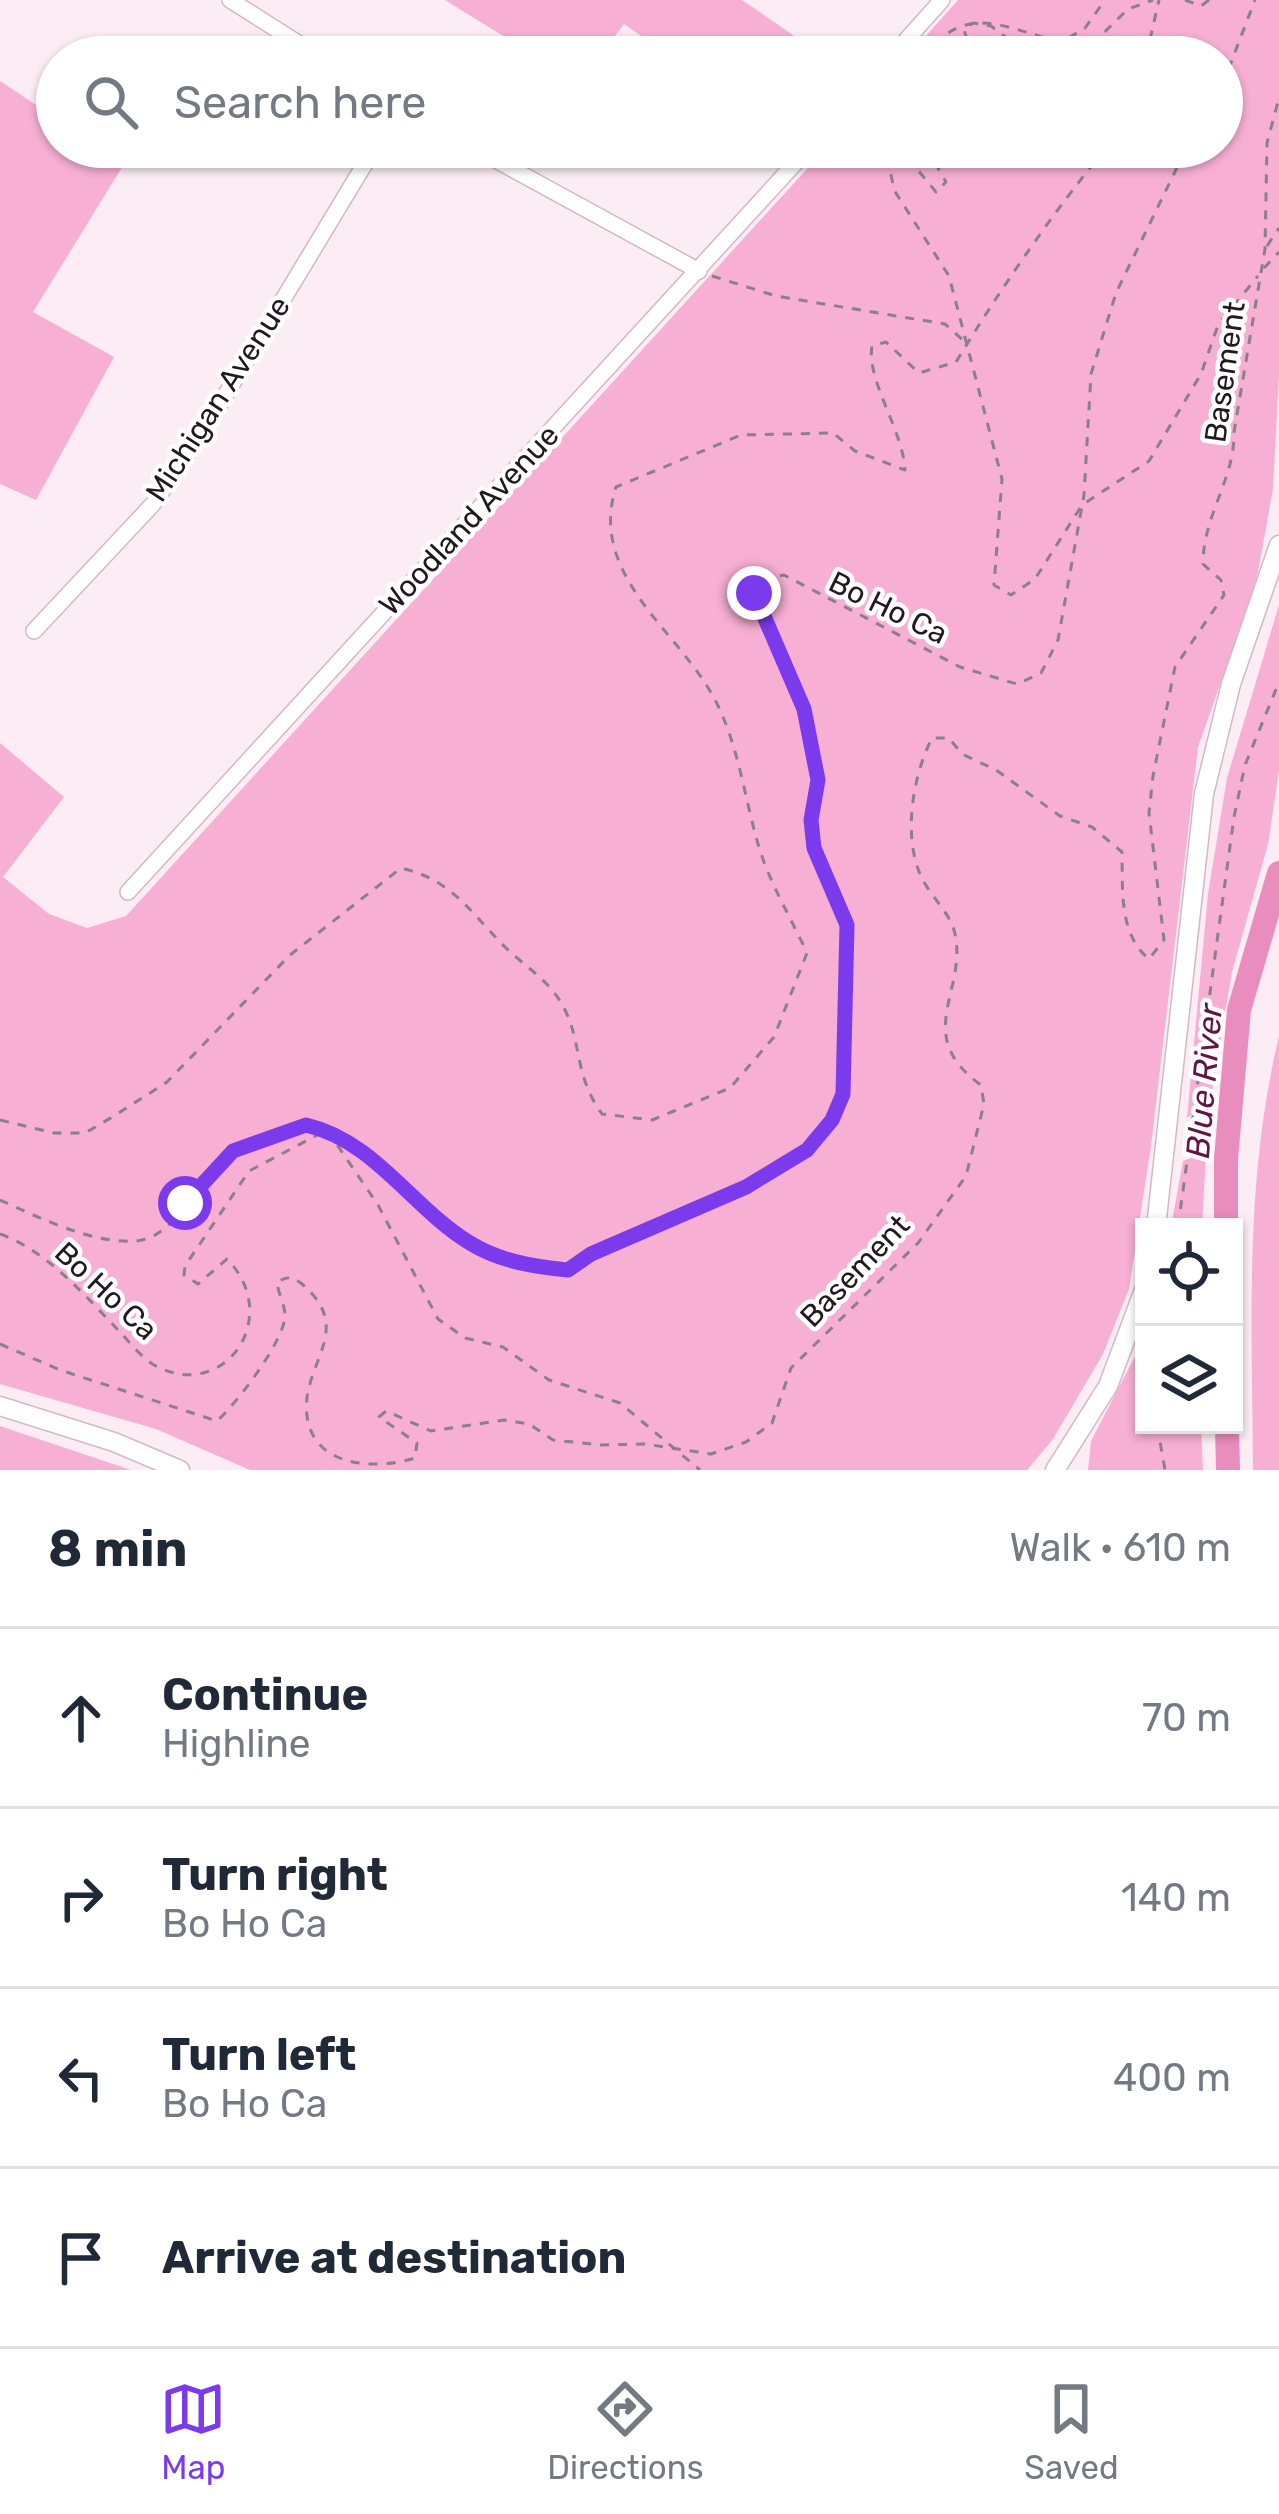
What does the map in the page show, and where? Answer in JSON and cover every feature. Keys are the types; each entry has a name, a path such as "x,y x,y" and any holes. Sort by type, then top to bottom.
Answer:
{"street":[{"path":"230,0 287,36"},
{"path":"910,36 942,0"},
{"name":"Michigan Avenue","path":"34,631 153,504 214,414 362,168"},
{"path":"510,168 699,271"},
{"name":"Woodland Avenue","path":"128,892 792,168"},
{"path":"1157,1218 1204,794 1232,684 1279,545"},
{"path":"1055,1470 1108,1386 1135,1314"},
{"path":"0,1406 114,1442 180,1470"}],"path":[{"path":"1072,36 1085,28 1105,0"},
{"path":"1100,36 1128,9 1156,0 1150,36"},
{"path":"1185,0 1202,7 1209,0"},
{"path":"1241,36 1255,0"},
{"path":"941,36 956,20 984,14 1008,17 1034,36"},
{"path":"966,36 964,30 973,23 991,26 1004,36"},
{"path":"1265,249 1267,143 1279,98"},
{"path":"890,168 894,190 949,276 1002,478 994,585 1011,595 1035,579 1082,505 1150,461 1201,374 1218,325 1279,252"},
{"path":"916,168 936,192 946,182 938,168"},
{"path":"0,1120 54,1133 85,1132 114,1115 166,1082 290,955 401,868 427,873 454,890 502,944 548,981 568,1014 577,1066 602,1114 652,1120 730,1088 774,1037 807,953 770,881 741,768 707,685 627,584 609,509 616,487 741,435 833,433 855,451 905,470 904,446 869,361 872,346 886,342 919,374 956,362 988,306 1011,284 1092,168"},
{"name":"Bo Ho Ca","path":"0,1234 53,1265 155,1366 187,1371 220,1368 240,1349 251,1322 251,1297 243,1276 227,1259 199,1284 184,1275 185,1266 249,1171 327,1130 404,1184 469,1242 502,1258 568,1270 607,1246 746,1187 807,1150 832,1120 843,1094 847,925 814,848 811,820 818,780 804,709 754,593 765,578 784,575 959,667 1017,684 1041,673 1058,640 1082,505 1090,374 1116,293 1177,168"},
{"path":"1265,249 1279,228"},
{"name":"Basement","path":"0,1343 79,1376 217,1421 235,1405 281,1330 286,1313 277,1282 296,1278 316,1298 326,1317 325,1347 307,1417 321,1446 344,1460 377,1467 415,1458 417,1443 387,1427 379,1417 386,1411 430,1431 504,1420 529,1424 553,1440 674,1447 711,1454 746,1442 772,1423 791,1368 918,1243 966,1176 984,1104 981,1085 964,1073 945,1042 945,1001 956,950 953,927 920,876 911,843 919,763 932,738 950,738 962,754 996,770 1060,817 1091,827 1122,852 1123,914 1141,953 1149,958 1158,953 1164,924 1149,813 1153,776 1175,667 1223,595 1222,580 1203,564 1203,533 1234,461 1234,432 1265,249"},
{"path":"699,271 776,296 945,325 967,344"},
{"path":"1179,1218 1234,817 1245,765 1279,682"},
{"path":"0,1200 41,1218 139,1242 165,1228 233,1151 285,1128 327,1130 367,1186 438,1319 465,1338 503,1347 549,1380 620,1403 700,1470"},
{"path":"1158,1434 1165,1470"}],"shaded area":[{"path":"445,0 742,0 794,36 641,36 624,24 615,36 503,36"},
{"path":"958,0 1279,0 1279,374 1273,489 1256,583 1198,747 1151,1146 1140,1218 1135,1218 1129,1289 1103,1354 1053,1439 1027,1470 250,1470 156,1429 0,1384 0,743 64,797 3,877 49,914 87,928 126,916 808,168 1243,168 1243,36 926,36"},
{"path":"0,81 36,105 36,168 122,168 33,312 114,357 36,500 0,484"},
{"path":"1279,605 1279,771 1268,844 1232,972 1210,1102 1187,1118 1208,894 1227,778"},
{"path":"1279,1036 1279,1470 1253,1470 1255,1198"},
{"path":"1206,1152 1202,1218 1173,1218 1183,1161"},
{"path":"1135,1356 1135,1434 1201,1434 1203,1470 1088,1470 1091,1441"},
{"path":"0,1426 131,1470 0,1470"}],"waterway":[{"name":"Blue River","path":"1226,1218 1226,1159 1239,1010 1279,873"},
{"name":"Blue River","path":"1227,1434 1228,1470"}],"route":[{"path":"185,1203 233,1151 285,1128 306,1125 344,1139 469,1242 502,1258 568,1270 623,1239 746,1187 807,1150 832,1120 843,1094 847,925 814,848 811,820 818,780 804,709 754,593"}]}
